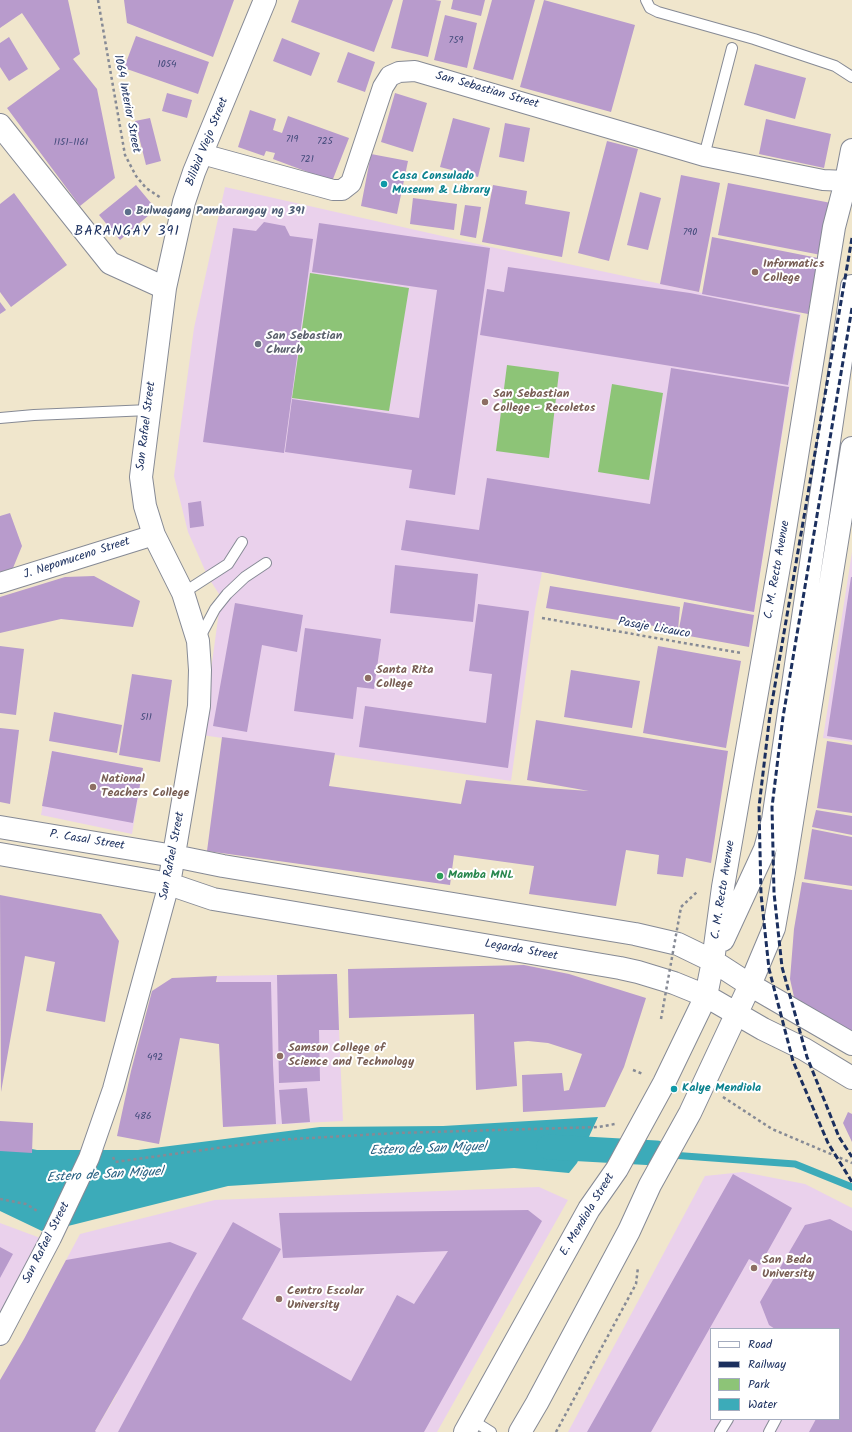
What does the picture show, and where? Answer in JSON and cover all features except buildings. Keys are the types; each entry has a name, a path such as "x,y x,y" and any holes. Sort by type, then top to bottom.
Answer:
{"main road":[{"name":"Bilibid Viejo Street","path":"165,288 184,202 265,0"},
{"path":"0,125 110,263 165,288"},
{"name":"C. M. Recto Avenue","path":"706,996 714,961 723,887 781,555 834,227 846,181 852,150"},
{"name":"C. M. Recto Avenue","path":"846,181 852,202"},
{"name":"C. M. Recto Avenue","path":"714,961 765,849 773,820 852,286"},
{"name":"San Rafael Street","path":"165,288 141,477 145,506 154,534 183,593 198,641 200,670 199,706 169,884"},
{"path":"520,1432 622,1244 650,1186 690,1113 737,1014 774,928 852,448"},
{"name":"P. Casal Street","path":"0,827 174,856"},
{"path":"0,854 169,884"},
{"path":"174,856 223,866 635,934 678,944 714,961 750,985 852,1044"},
{"name":"Legarda Street","path":"169,884 213,899 638,972 674,983 706,996 762,1029 804,1049 852,1078"},
{"name":"E. Mendiola Street","path":"468,1426 589,1209 617,1169 664,1083 706,996"}],"street":[{"name":"San Sebastian Street","path":"202,154 333,190 342,190 351,183 384,87 390,76 399,72 415,71 704,156 823,180 846,181"},
{"name":"J. Nepomuceno Street","path":"0,583 154,534"},
{"name":"San Rafael Street","path":"0,1335 51,1238 93,1147 113,1089 169,884"}],"lane":[{"path":"646,0 650,8 658,12 754,39 835,66 852,77"},
{"path":"704,156 732,48"},
{"path":"0,418 149,410"},
{"path":"183,593 228,564 242,542"},
{"path":"198,641 215,609 227,594 245,577 266,563"},
{"path":"720,1432 727,1420"},
{"path":"769,1432 775,1420"},
{"path":"468,1426 491,1432"}],"path":[{"name":"1064 Interior Street","path":"98,0 126,155 136,176 146,188 166,201 184,202"},
{"name":"Pasaje Licauco","path":"542,618 763,657"},
{"path":"661,1019 681,907"},
{"path":"704,1084 772,1129 852,1163"},
{"path":"115,1162 276,1140 397,1133 599,1127"},
{"path":"0,1199 26,1204"},
{"path":"556,1432 636,1284"}],"shaded area":[{"name":"San Sebastian College - Recoletos","path":"225,187 531,256 801,314 754,612 542,572 535,609 511,781 202,735 221,597 208,577 188,532 174,476 194,328"},
{"path":"852,552 852,742 823,738"},
{"name":"National Teachers College","path":"52,751 143,768 132,834 41,815"},
{"name":"Samson College of Science and Technology","path":"337,974 343,1121 223,1127 217,976"},
{"name":"San Beda University","path":"743,1172 805,1184 852,1208 852,1432 568,1432 705,1176"},
{"name":"Centro Escolar University","path":"539,1187 568,1200 437,1432 0,1432 0,1380 95,1431 117,1394 24,1339 80,1234 215,1200"},
{"path":"0,1223 43,1239 0,1312"}],"green space":[{"path":"310,273 409,288 389,411 292,398"},
{"path":"507,365 559,372 549,458 496,451"},
{"path":"612,384 663,393 649,480 598,472"}],"water":[{"path":"598,1117 577,1163 569,1173 514,1168 228,1186 44,1232 0,1211 0,1143 37,1150 138,1150 320,1127 443,1126"}],"waterway":[{"name":"Estero de San Miguel","path":"549,1147 656,1153"},
{"name":"Estero de San Miguel","path":"671,1155 795,1164 852,1187"}],"railway":[{"path":"852,238 770,714 759,807 761,894 769,969 793,1061 828,1143 852,1182"},
{"path":"852,308 783,717 772,807 774,893 782,967 807,1057 839,1137 852,1157"}],"place":[{"name":"Casa Consulado Museum & Library","path":"384,184"},
{"name":"Bulwagang Pambarangay ng 391","path":"128,212"},
{"name":"Informatics College","path":"755,272"},
{"name":"San Sebastian Church","path":"258,344"},
{"name":"San Sebastian College - Recoletos","path":"485,402"},
{"name":"Santa Rita College","path":"368,678"},
{"name":"National Teachers College","path":"93,787"},
{"name":"Mamba MNL","path":"440,876"},
{"name":"Samson College of Science and Technology","path":"280,1056"},
{"name":"Kalye Mendiola","path":"674,1089"},
{"name":"San Beda University","path":"754,1268"},
{"name":"Centro Escolar University","path":"279,1299"}],"district":[{"name":"BARANGAY 391","path":"127,233"}]}
